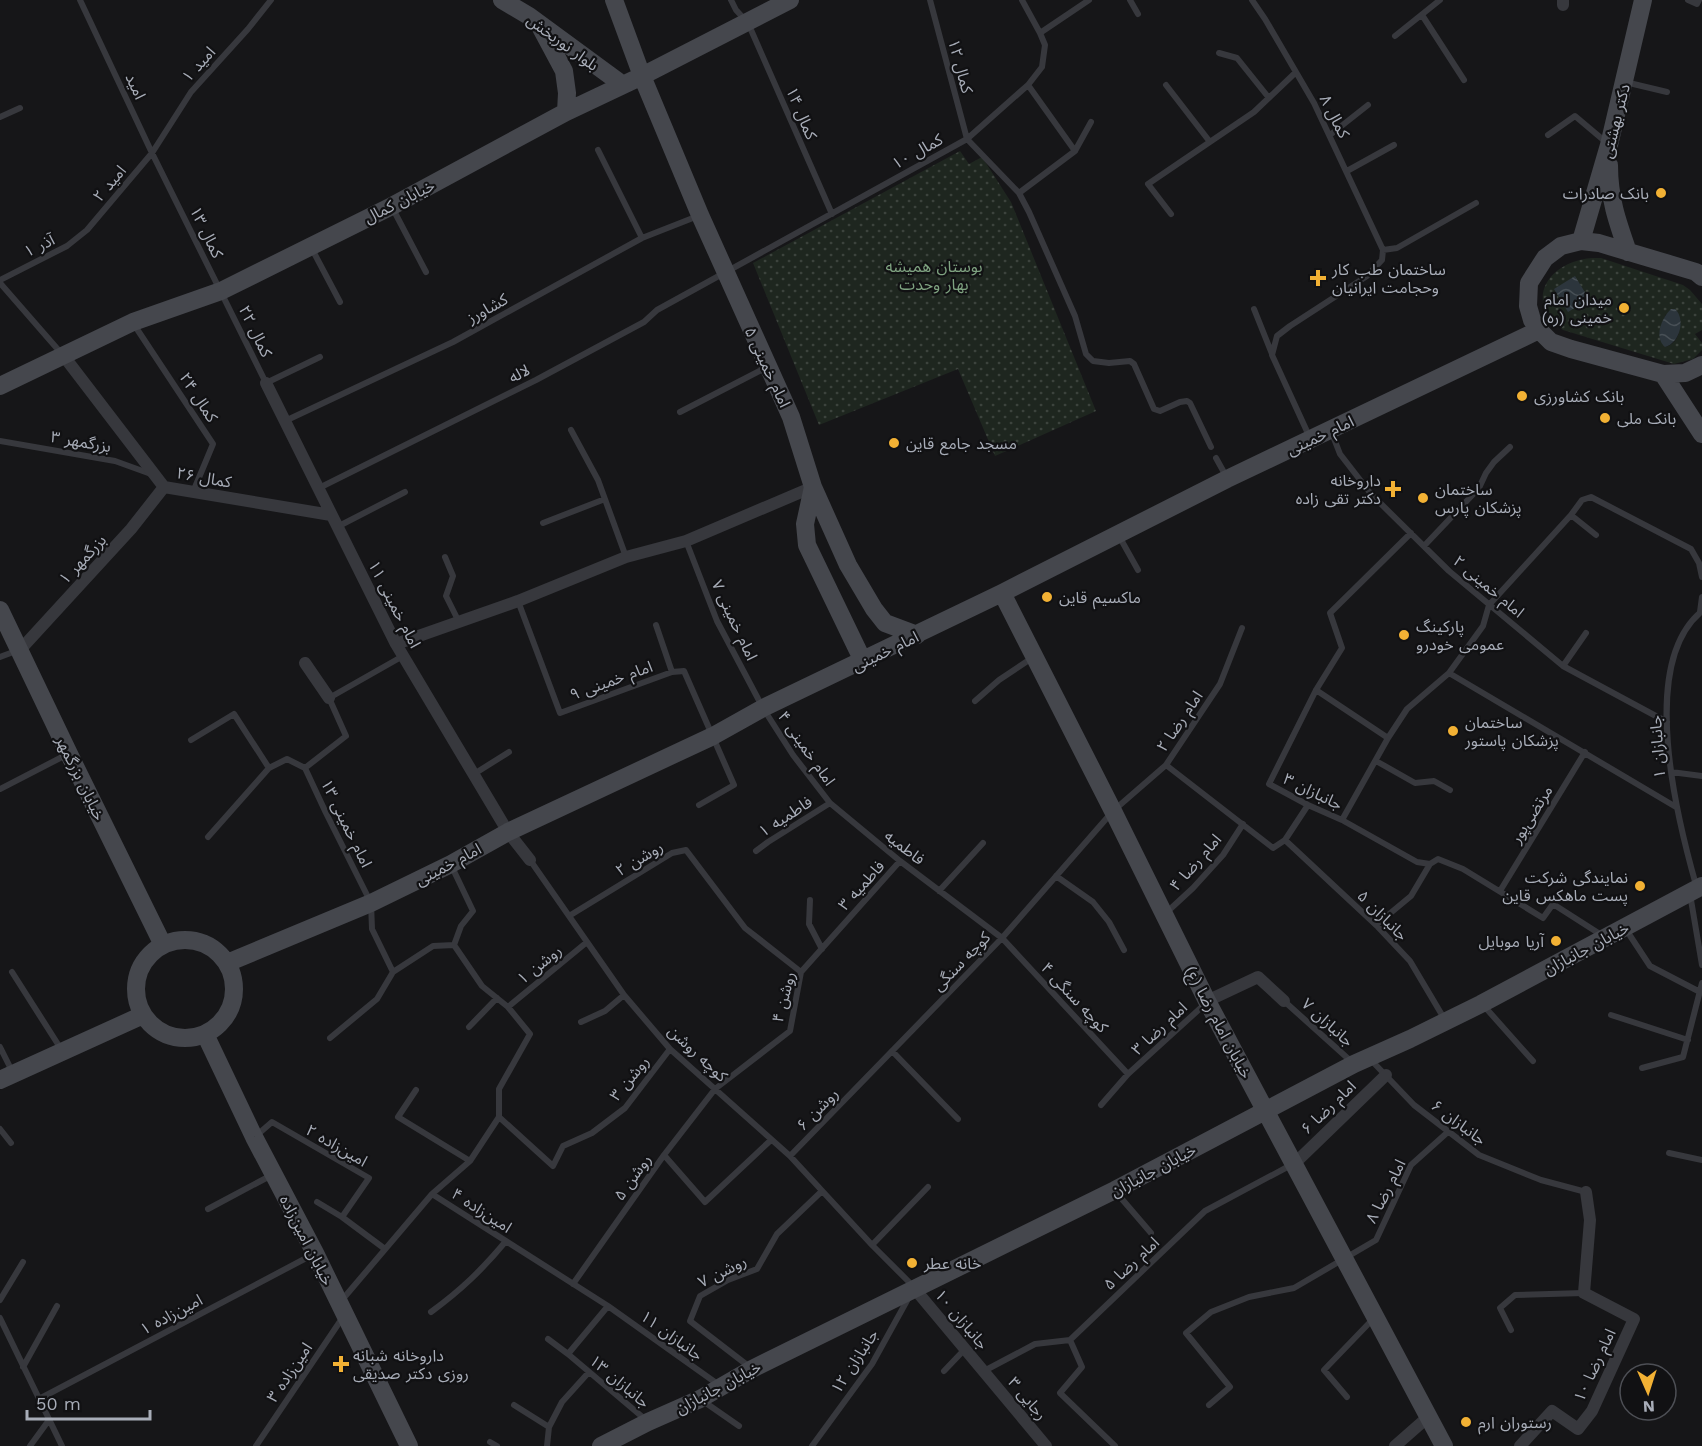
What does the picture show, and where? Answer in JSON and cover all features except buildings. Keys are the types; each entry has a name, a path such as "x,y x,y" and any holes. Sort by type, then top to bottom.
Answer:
{"street":[{"name":"بلوار نوربخش","path":"502,0 623,85"},
{"path":"614,0 642,76"},
{"name":"خیابان کمال","path":"0,386 133,322 221,291 392,206 566,112 790,0"},
{"name":"دکتر بهشتی","path":"1581,242 1610,145 1643,0"},
{"path":"539,24 564,71 567,93 566,112"},
{"name":"امام خمینی ۵","path":"642,76 700,215 791,417 813,487 805,524 807,545 863,662"},
{"path":"1610,145 1609,186 1616,218 1628,252"},
{"path":"1700,274 1599,243 1581,242 1561,246 1545,258 1529,283 1528,306 1532,320 1539,330 1551,342 1571,349 1662,374 1685,374 1702,366"},
{"name":"امام خمینی","path":"227,963 372,903 451,864 508,832 712,736 763,708 863,662 1227,479 1539,330"},
{"name":"کمال ۲۶","path":"63,355 164,487 331,515"},
{"path":"1662,374 1702,434"},
{"name":"امام خمینی ۱۱","path":"266,383 402,656 508,832 530,860"},
{"name":"بزرگمهر ۱","path":"20,650 131,529 164,487"},
{"path":"396,644 518,601 626,557 686,541 813,487 848,565 874,609 885,623 917,635"},
{"name":"خیابان امام رضا (ع)","path":"1002,593 1207,1001 1444,1446"},
{"name":"خیابان بزرگمهر","path":"0,610 164,945"},
{"path":"305,663 329,698"},
{"name":"خیابان جانبازان","path":"607,1445 648,1422 700,1399 752,1369 1115,1190 1362,1061 1481,1004 1696,890"},
{"path":"174,941 197,942 218,952 227,963 233,976 235,990 226,1017 217,1027 191,1038 177,1038 152,1026 143,1015 138,1004 136,981 146,960 164,945 174,941"},
{"path":"1207,1001 1258,977 1284,1001"},
{"path":"7,1077 143,1015"},
{"name":"خیابان امین‌زاده","path":"205,1034 254,1137 315,1253 410,1446"},
{"name":"امام رضا ۶","path":"1294,1164 1386,1075"},
{"path":"1584,1293 1590,1220 1586,1191"},
{"name":"جانبازان ۱۰","path":"914,1288 984,1371"},
{"name":"امام رضا ۱۰","path":"1520,1446 1552,1411 1578,1429 1592,1411 1634,1319 1584,1293"},
{"name":"رجایی ۳","path":"984,1371 1047,1446"},
{"path":"1395,1446 1428,1417"}],"lane":[{"name":"امید","path":"80,0 168,184"},
{"name":"امید ۱","path":"152,153 191,92 271,0"},
{"name":"کمال ۱۴","path":"731,0 736,10 748,23 832,214"},
{"name":"کمال ۱۲","path":"930,0 967,139"},
{"name":"کمال ۱۰","path":"725,272 967,139 1028,85 1042,68 1045,45 1022,0"},
{"path":"1040,33 1089,0"},
{"path":"1130,0 1138,14"},
{"name":"کمال ۸","path":"1252,0 1265,18 1314,104 1383,250"},
{"path":"1395,36 1440,0"},
{"path":"1688,0 1697,4 1699,0"},
{"path":"1422,15 1464,80"},
{"path":"1219,53 1238,58 1269,98"},
{"path":"1171,214 1148,184 1254,112 1295,73"},
{"path":"1625,82 1667,92"},
{"path":"1028,85 1075,151"},
{"path":"1166,85 1210,142"},
{"path":"1330,135 1368,105"},
{"path":"0,117 20,108"},
{"path":"1548,135 1575,116 1610,145"},
{"path":"1019,193 1075,151 1091,122"},
{"path":"967,139 1019,193 1075,316 1086,354 1093,361 1109,363 1130,361 1134,364 1154,409 1160,411 1187,401 1211,447"},
{"path":"1347,171 1394,144"},
{"path":"598,150 642,238"},
{"name":"امید ۲","path":"87,230 152,153"},
{"name":"کمال ۱۳","path":"168,184 221,291"},
{"path":"1272,355 1278,336 1367,276 1382,260 1383,250 1397,248 1476,203"},
{"path":"392,206 426,272"},
{"name":"کشاورز","path":"285,421 453,342 642,238 700,215"},
{"name":"آذر ۱","path":"0,281 67,246 87,230"},
{"path":"311,246 340,302"},
{"name":"لاله","path":"319,488 575,359 644,322 657,310 725,272"},
{"path":"0,281 63,355"},
{"name":"کمال ۲۲","path":"221,291 266,383"},
{"path":"1254,309 1272,355 1311,438"},
{"name":"کمال ۲۴","path":"133,322 213,444 193,492"},
{"path":"266,383 320,357"},
{"path":"680,412 767,366"},
{"path":"571,430 598,480 626,557"},
{"name":"امام خمینی ۲","path":"1330,430 1340,454 1371,494 1449,571 1563,666 1666,722"},
{"name":"بزرگمهر ۳","path":"0,441 115,461 155,475"},
{"path":"1424,546 1479,488 1494,462 1510,447"},
{"path":"1216,458 1227,479"},
{"path":"337,528 405,492"},
{"path":"1342,820 1407,709 1449,673 1483,626 1489,605 1582,500 1592,497 1691,549 1700,563 1702,577"},
{"path":"543,523 605,500"},
{"path":"1571,515 1596,535"},
{"name":"جانبازان ۳","path":"1411,533 1330,613 1342,648 1316,690 1269,784 1342,820 1417,862 1430,864 1438,859 1463,869 1543,918 1553,904 1605,938"},
{"path":"1119,535 1138,570"},
{"name":"امام خمینی ۷","path":"686,541 717,621 763,708"},
{"path":"445,557 453,576 446,596 459,622"},
{"path":"1701,611 1702,597"},
{"name":"امام خمینی ۹","path":"518,601 560,713 672,672 684,671 712,736"},
{"name":"جانبازان ۱","path":"1701,611 1684,630 1670,665 1666,722 1676,807 1696,890 1702,965"},
{"path":"657,625 672,672"},
{"name":"امام رضا ۲","path":"1073,857 1113,811 1166,765 1220,684 1242,628"},
{"path":"1563,666 1586,633"},
{"path":"0,657 20,650"},
{"path":"329,698 402,656"},
{"path":"975,701 999,680 1035,656"},
{"path":"1449,673 1676,807"},
{"path":"1316,690 1388,738"},
{"name":"امام خمینی ۱۳","path":"329,698 346,735 305,768 372,903"},
{"name":"امام خمینی ۴","path":"763,708 793,755 830,803"},
{"path":"191,740 234,714 269,768"},
{"path":"699,805 734,785 712,736"},
{"path":"473,774 509,752"},
{"name":"مرتضی‌پور","path":"1500,891 1585,752"},
{"path":"0,789 69,754"},
{"path":"208,837 269,768 287,759 305,768"},
{"path":"1376,760 1415,783 1434,780 1450,790"},
{"path":"1166,765 1273,848 1285,840 1308,805"},
{"path":"1671,772 1702,777"},
{"name":"فاطمیه ۱","path":"756,851 830,803"},
{"name":"فاطمیه","path":"830,803 964,910"},
{"name":"امام رضا ۴","path":"1165,915 1223,855 1243,824"},
{"name":"جانبازان ۵","path":"1285,840 1376,925 1410,961 1445,1021"},
{"path":"939,891 983,843"},
{"name":"روشن ۲","path":"569,916 672,853 686,850 745,928 801,972"},
{"name":"کوچه سنگی","path":"864,1081 1002,938 1073,857"},
{"name":"کوچه روشن","path":"530,860 624,995 670,1049 790,1156 914,1288"},
{"name":"فاطمیه ۳","path":"842,926 900,861"},
{"path":"451,864 473,911 461,926 454,945"},
{"path":"1376,925 1411,896 1430,864"},
{"path":"1056,876 1094,902 1109,922 1124,950"},
{"path":"810,900 809,924 822,949"},
{"path":"372,903 372,929 393,972"},
{"name":"کوچه سنگی ۴","path":"964,910 1002,938 1128,1074"},
{"name":"روشن ۴","path":"716,1089 790,1031 801,972 842,926"},
{"path":"1624,928 1650,966 1700,992"},
{"name":"روشن ۱","path":"508,1007 587,942"},
{"path":"330,1038 377,999 393,972 433,946 454,945"},
{"path":"432,1194 471,1161 499,1117 499,1089 530,1034 508,1007 482,986 454,945"},
{"path":"12,972 63,1052"},
{"path":"1642,1068 1683,1057 1702,983"},
{"path":"582,1022 605,1011 624,995"},
{"path":"468,1027 497,998"},
{"name":"امام رضا ۳","path":"1101,1105 1128,1074 1207,1001"},
{"name":"جانبازان ۷","path":"1284,1001 1362,1061"},
{"path":"1481,1004 1533,1061"},
{"path":"1611,1015 1688,1041"},
{"path":"0,1047 7,1077"},
{"name":"روشن ۳","path":"499,1117 553,1166 563,1146 592,1133 625,1108 670,1049"},
{"path":"892,1052 958,1119"},
{"name":"جانبازان ۶","path":"1362,1061 1386,1075 1414,1105 1479,1155 1541,1180 1586,1191"},
{"name":"روشن ۶","path":"790,1156 864,1081"},
{"name":"روشن ۵","path":"573,1284 664,1155 716,1089"},
{"path":"416,1090 398,1117 471,1161"},
{"name":"امین‌زاده ۲","path":"254,1137 272,1122 369,1178 342,1217"},
{"path":"0,1129 11,1143"},
{"name":"امام رضا ۸","path":"1209,1406 1230,1387 1186,1334 1211,1312 1249,1297 1294,1288 1376,1240 1411,1165 1449,1131"},
{"path":"664,1155 705,1202 771,1140"},
{"path":"1669,1153 1702,1160"},
{"name":"امام رضا ۵","path":"1070,1340 1205,1212 1294,1164"},
{"path":"208,1209 274,1174"},
{"path":"872,1245 928,1187"},
{"path":"1115,1190 1151,1233"},
{"name":"روشن ۷","path":"752,1369 690,1321 700,1296 728,1280 757,1269 777,1234 822,1191"},
{"name":"امین‌زاده ۴","path":"342,1308 385,1249 432,1194 608,1306"},
{"path":"316,1202 342,1217 385,1249"},
{"path":"431,1312 470,1281 506,1241"},
{"name":"امین‌زاده ۱","path":"39,1399 315,1253"},
{"path":"0,1300 23,1262"},
{"name":"جانبازان ۱۲","path":"815,1445 872,1364 914,1288"},
{"path":"1511,1330 1500,1308 1515,1295 1584,1293"},
{"path":"23,1367 57,1306"},
{"name":"جانبازان ۱۳","path":"608,1306 568,1354 648,1422"},
{"name":"جانبازان ۱۱","path":"608,1306 721,1386"},
{"name":"امین‌زاده ۳","path":"256,1446 342,1308"},
{"path":"1347,1397 1324,1370 1375,1316"},
{"path":"0,1318 63,1446"},
{"path":"548,1339 568,1354"},
{"path":"984,1371 1035,1344 1070,1340 1082,1367 1060,1393 1115,1446"},
{"path":"944,1371 965,1349"},
{"path":"547,1446 549,1427 562,1402 589,1372"},
{"path":"700,1399 739,1426"},
{"path":"514,1405 549,1427"},
{"path":"30,1446 49,1420"},
{"path":"490,1442 497,1446"}],"green space":[{"name":"بوستان همیشه بهار وحدت","path":"960,151 969,164 982,157 1011,202 1096,411 995,456 958,369 819,425 753,263"},
{"name":"میدان امام خمینی (ره)","path":"1601,258 1683,285 1702,304 1702,330 1695,334 1702,343 1702,350 1693,359 1674,364 1563,330 1551,319 1544,307 1543,295 1546,284 1553,274 1577,261","holes":["1666,314 1680,318 1676,340 1665,347 1661,326"]}],"water":[{"path":"1575,276 1589,299 1568,312 1554,289"},
{"path":"1671,309 1675,309 1678,313 1681,324 1678,336 1665,347 1659,333 1664,318"}],"place":[{"name":"بانک صادرات","path":"1661,193"},
{"name":"ساختمان طب کار و‌حجامت ایرانیان","path":"1318,278"},
{"name":"میدان امام خمینی (ره)","path":"1624,308"},
{"name":"بانک کشاورزی","path":"1522,396"},
{"name":"بانک ملی","path":"1605,418"},
{"name":"مسجد جامع قاین","path":"894,443"},
{"name":"داروخانه دکتر تقی زاده","path":"1393,489"},
{"name":"ساختمان پزشکان پارس","path":"1423,498"},
{"name":"ماکسیم قاین","path":"1047,597"},
{"name":"پارکینگ عمومی خودرو","path":"1404,635"},
{"name":"ساختمان پزشکان پاستور","path":"1453,731"},
{"name":"نمایندگی شرکت پست ماهکس قاین","path":"1640,886"},
{"name":"آریا موبایل","path":"1556,941"},
{"name":"خانه عطر","path":"912,1263"},
{"name":"داروخانه شبانه روزی دکتر صدیقی","path":"341,1364"},
{"name":"رستوران ارم","path":"1466,1422"}]}
